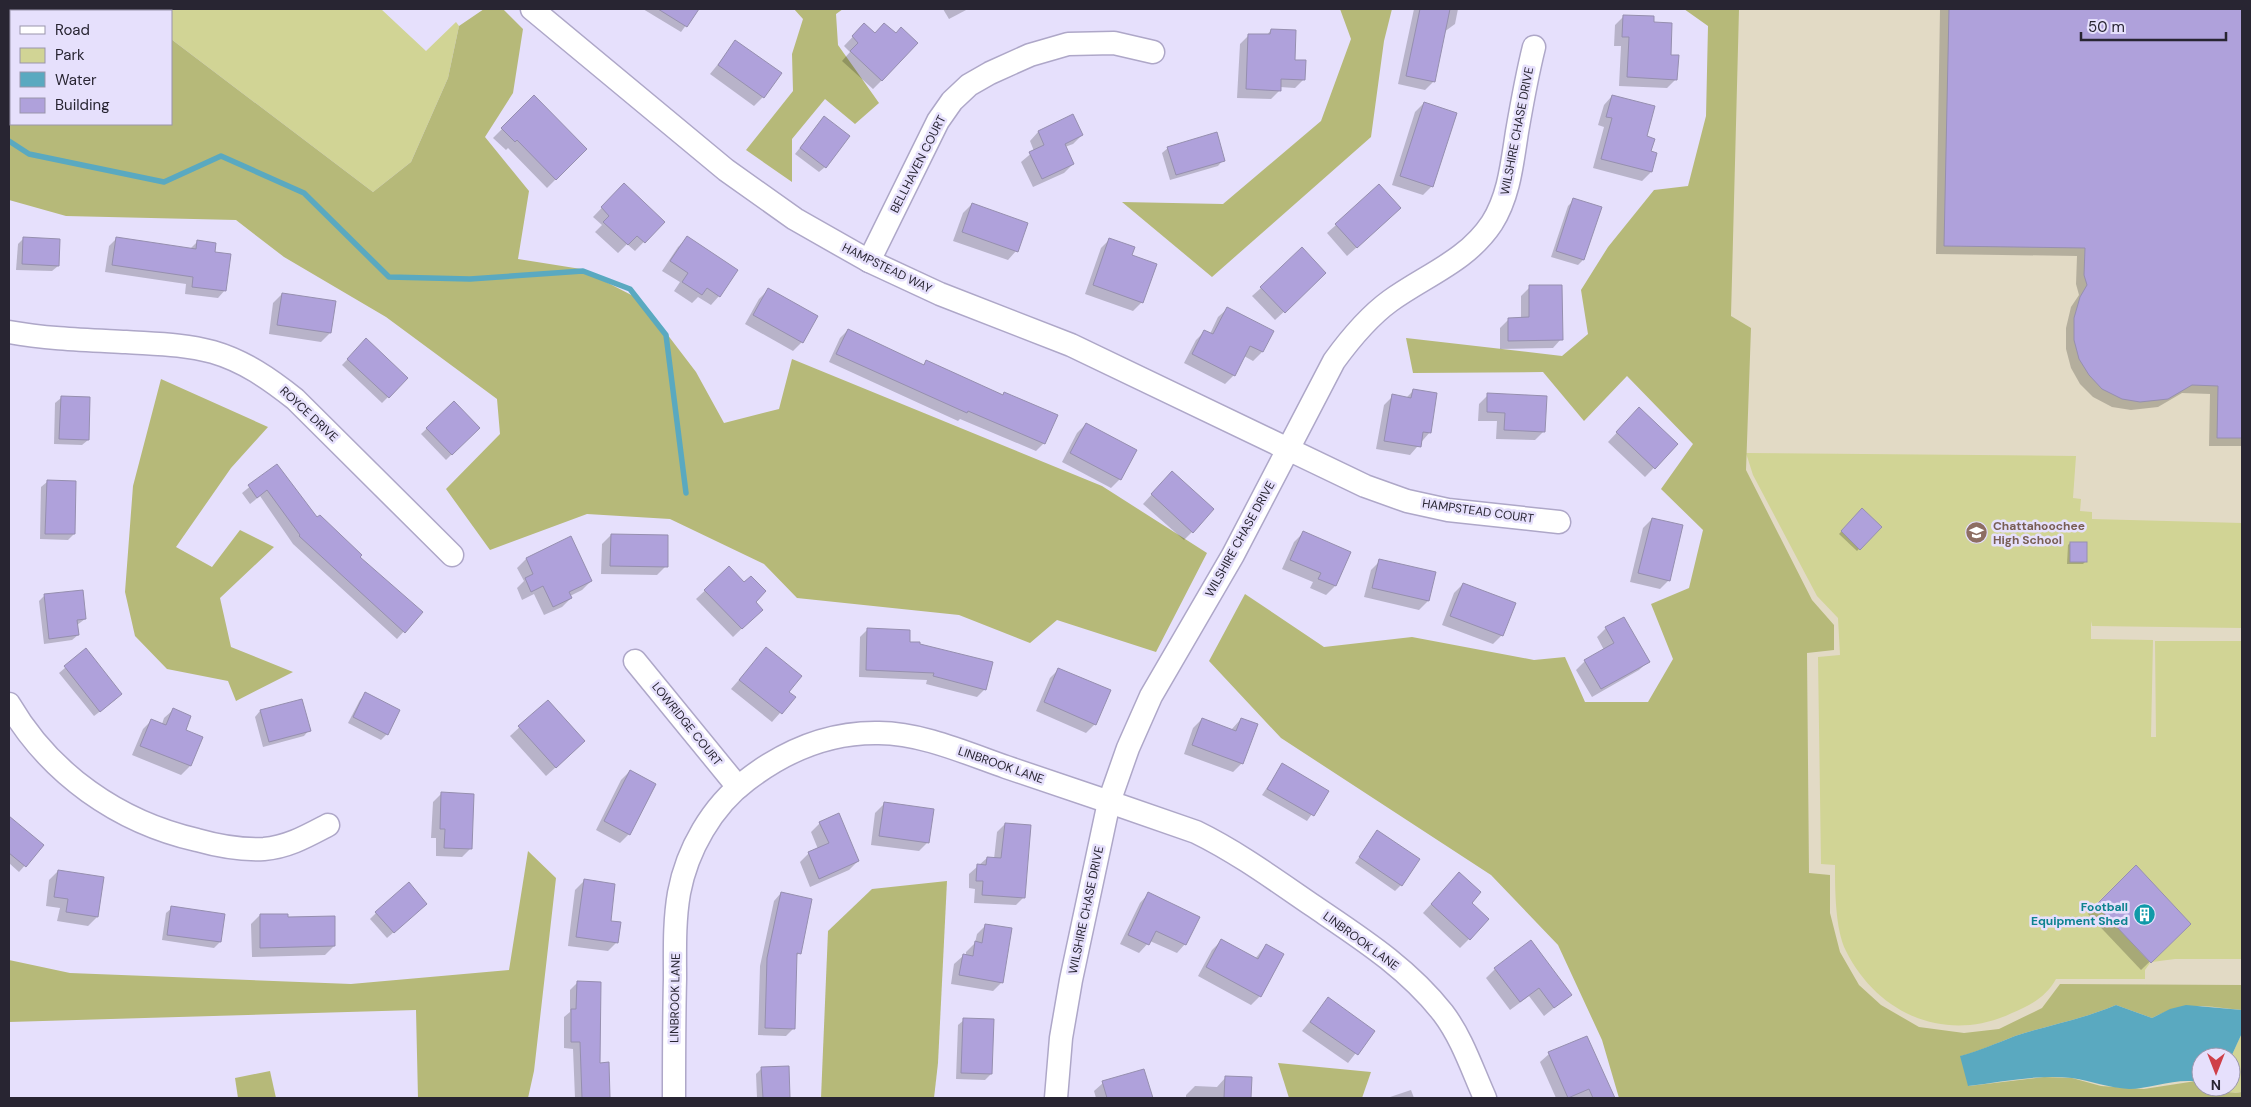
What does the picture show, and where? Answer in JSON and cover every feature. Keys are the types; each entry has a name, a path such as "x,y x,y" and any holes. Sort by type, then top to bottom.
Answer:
{"street":[{"name":"HAMPSTEAD WAY","path":"532,9 726,170 795,219 869,261 940,294 1072,345 1290,449"},
{"name":"BELLHAVEN COURT","path":"869,261 938,121 952,101 969,85 990,73 1030,55 1068,44 1114,43 1153,52"},
{"name":"WILSHIRE CHASE DRIVE","path":"1056,1098 1061,1038 1071,980 1109,802 1128,748 1151,696 1233,555 1334,362 1353,334 1390,301 1461,257 1477,242 1492,223 1503,201 1510,180 1527,75 1534,47"},
{"name":"ROYCE DRIVE","path":"9,332 46,338 182,345 214,352 249,367 272,380 295,398 452,555"},
{"name":"HAMPSTEAD COURT","path":"1290,449 1365,486 1408,501 1448,510 1559,522"},
{"name":"LOWRIDGE COURT","path":"636,661 738,787"},
{"path":"9,704 19,721 48,757 82,788 120,813 167,833 217,845 264,848 296,842 328,825"},
{"name":"LINBROOK LANE","path":"674,1098 675,927 679,893 688,863 700,834 718,809 738,787 769,763 803,746 843,735 880,733 932,741 1196,832 1229,848 1385,955 1421,987 1444,1015 1462,1045 1485,1098"}],"shaded area":[{"name":"Chattahoochee High School","path":"1720,9 2242,9 2242,1098 1705,1098"}],"green space":[{"path":"9,9 132,10 10,10 10,125 172,125 172,40 373,192 411,162 448,78 459,26 484,9 503,9 523,29 513,93 485,137 529,191 518,259 581,269 641,300 696,372 724,423 779,409 792,359 1102,486 1207,553 1156,652 1057,620 1030,643 959,615 797,598 764,564 670,519 587,514 490,550 446,489 500,434 497,399 386,317 284,257 236,220 66,216 9,200"},
{"path":"131,9 381,9 426,51 456,22 459,26 448,78 411,162 373,192 172,40 172,10"},
{"path":"794,9 843,9 836,14 838,45 879,103 855,124 825,99 792,139 792,182 746,150 793,91 792,54 803,19"},
{"path":"1340,9 1392,9 1384,41 1371,137 1212,277 1122,202 1223,204 1321,121 1351,39"},
{"path":"1684,9 1739,9 1731,316 1751,328 1746,470 1812,600 1834,625 1834,650 1807,653 1809,873 1830,875 1830,913 1840,952 1859,985 1881,1005 1919,1027 1964,1033 1999,1029 2042,1008 2060,984 2242,985 2242,1010 2196,1006 2164,1012 2152,1018 2116,1005 2015,1036 1961,1056 1969,1086 2044,1077 2072,1078 2101,1086 2144,1089 2191,1082 2191,1097 2241,1097 2242,1092 2242,1098 1619,1098 1602,1040 1558,945 1491,875 1281,738 1209,661 1245,594 1324,647 1412,637 1534,660 1565,657 1585,702 1648,702 1673,659 1651,604 1689,588 1703,530 1661,489 1693,444 1627,376 1584,421 1543,372 1413,373 1406,338 1562,356 1588,334 1581,290 1608,247 1654,190 1688,186 1706,116 1708,26"},
{"path":"161,379 268,427 231,468 176,547 212,567 240,530 274,547 220,598 231,647 293,672 236,701 228,681 167,669 135,636 125,592 133,486"},
{"path":"1746,453 2076,456 2073,498 2081,499 2080,511 2092,512 2092,519 2242,523 2242,628 2092,626 2091,621 2091,639 2153,640 2151,737 2156,737 2155,641 2242,641 2242,959 2175,959 2152,962 2191,924 2136,865 2096,904 2150,963 2145,970 2145,979 2056,979 2043,996 2025,1007 1988,1022 1963,1025 1939,1024 1917,1018 1895,1007 1876,992 1860,973 1842,942 1836,909 1835,865 1821,864 1818,657 1840,655 1838,618 1817,596 1753,475"},
{"path":"528,851 556,878 534,1071 528,1098 418,1098 416,1010 9,1022 9,960 70,973 351,984 509,970"},
{"path":"947,881 938,1063 934,1098 821,1098 828,931 872,889"},
{"path":"2242,1033 2242,1092 2241,1047 2236,1047"},
{"path":"1278,1063 1371,1072 1362,1098 1289,1098"},
{"path":"270,1071 276,1098 238,1098 235,1078"}],"water":[{"path":"2116,1005 2152,1018 2170,1009 2186,1005 2242,1010 2242,1033 2236,1047 2191,1047 2191,1081 2129,1089 2072,1078 2046,1077 1968,1086 1960,1056 2015,1036"}],"building":[{"path":"658,9 699,9 687,27"},
{"path":"1420,9 1450,9 1435,82 1406,76"},
{"path":"1949,9 2242,9 2242,438 2217,438 2218,386 2192,385 2168,399 2140,402 2122,399 2102,389 2089,375 2079,359 2074,340 2074,318 2080,297 2087,285 2084,275 2085,248 1944,246"},
{"path":"1623,15 1654,16 1654,22 1672,23 1671,55 1679,55 1677,80 1627,77 1629,37 1622,37"},
{"path":"864,23 875,33 884,23 896,33 901,27 918,43 882,81 850,51 858,43 852,36"},
{"path":"1271,29 1296,30 1295,60 1306,60 1305,80 1281,79 1281,91 1246,89 1248,34 1270,34"},
{"path":"735,40 782,73 764,98 718,65"},
{"path":"534,95 587,149 556,180 517,140 515,142 501,128"},
{"path":"1612,95 1655,106 1647,136 1655,139 1651,151 1657,153 1652,172 1601,159 1612,118 1606,117"},
{"path":"1424,102 1457,113 1433,187 1400,176"},
{"path":"1073,114 1083,135 1065,144 1074,164 1042,179 1029,152 1044,145 1038,131"},
{"path":"824,116 850,136 826,168 800,148"},
{"path":"1217,132 1225,161 1176,175 1167,147"},
{"path":"624,183 665,222 645,243 637,236 628,245 603,222 609,216 601,207"},
{"path":"1379,184 1401,208 1357,248 1335,224"},
{"path":"1573,198 1602,207 1584,260 1556,251"},
{"path":"972,203 1028,223 1018,252 962,232"},
{"path":"687,236 738,270 720,297 707,288 702,295 682,282 688,273 670,261"},
{"path":"23,237 60,239 59,266 22,264"},
{"path":"116,237 196,249 197,240 216,243 215,252 231,254 226,291 192,287 193,277 112,265"},
{"path":"1109,238 1135,247 1132,255 1157,264 1143,303 1093,285"},
{"path":"1302,247 1326,273 1285,313 1260,287"},
{"path":"1529,285 1562,285 1563,340 1508,341 1508,318 1529,317"},
{"path":"768,288 818,316 803,343 753,315"},
{"path":"282,293 336,301 331,333 277,325"},
{"path":"1227,307 1274,331 1263,352 1250,346 1235,376 1192,354 1204,330 1213,334"},
{"path":"848,329 924,365 926,360 1003,395 1004,392 1058,415 1045,444 968,411 967,413 836,354"},
{"path":"366,338 408,378 389,398 347,359"},
{"path":"1413,389 1437,393 1431,433 1423,432 1421,447 1384,441 1392,394 1411,398"},
{"path":"1487,393 1547,396 1545,432 1504,430 1505,413 1487,412"},
{"path":"61,396 90,397 89,440 59,439"},
{"path":"454,401 480,428 452,455 426,428"},
{"path":"1639,407 1678,444 1655,469 1616,432"},
{"path":"1086,423 1137,450 1121,480 1070,453"},
{"path":"277,464 317,517 320,515 362,555 360,557 423,612 405,633 299,536 267,490 257,498 248,485"},
{"path":"1172,471 1214,509 1193,533 1151,494"},
{"path":"47,480 76,481 75,534 45,534"},
{"path":"1862,508 1882,527 1860,550 1841,531"},
{"path":"1652,518 1683,525 1670,581 1638,573"},
{"path":"1303,531 1351,552 1336,586 1318,579 1321,573 1290,560"},
{"path":"611,534 668,535 668,567 610,566"},
{"path":"571,536 592,581 569,592 572,598 553,607 543,586 531,592 525,578 533,574 526,558"},
{"path":"2070,542 2087,542 2087,562 2070,562"},
{"path":"1379,559 1436,572 1429,601 1372,588"},
{"path":"729,566 744,582 751,576 766,591 756,602 763,610 742,629 704,590"},
{"path":"1463,583 1516,603 1503,636 1450,616"},
{"path":"83,590 86,619 77,620 79,635 49,639 44,594"},
{"path":"1624,617 1650,662 1601,689 1584,660 1614,643 1605,627"},
{"path":"867,628 910,630 910,642 920,642 920,644 993,662 986,690 933,676 934,673 866,670"},
{"path":"766,647 802,676 789,692 796,697 782,714 739,680"},
{"path":"86,648 122,694 100,712 64,666"},
{"path":"1058,668 1111,690 1096,725 1044,702"},
{"path":"365,692 400,710 388,735 353,717"},
{"path":"302,699 311,731 269,742 260,710"},
{"path":"548,700 585,741 556,768 518,726"},
{"path":"173,708 191,716 186,730 203,737 191,766 140,746 151,719 166,725"},
{"path":"1202,718 1236,731 1241,718 1258,724 1243,764 1192,745"},
{"path":"1282,763 1329,791 1314,816 1267,789"},
{"path":"630,770 656,784 630,835 604,821"},
{"path":"441,792 474,794 472,849 444,848 445,829 440,829"},
{"path":"884,802 934,809 929,843 879,836"},
{"path":"839,813 859,861 819,879 808,852 829,843 819,822"},
{"path":"9,816 44,845 26,867 9,853"},
{"path":"1005,823 1031,825 1025,898 982,895 983,881 976,881 977,864 986,865 987,857 1001,858"},
{"path":"1377,830 1420,859 1402,886 1359,857"},
{"name":"Football Equipment Shed","path":"2136,865 2191,924 2151,963 2096,905"},
{"path":"58,870 104,877 98,917 66,912 68,899 54,897"},
{"path":"1459,872 1481,892 1472,903 1489,919 1470,940 1431,904"},
{"path":"584,879 615,884 611,921 621,922 618,943 576,937"},
{"path":"409,882 427,904 394,933 375,912"},
{"path":"781,892 812,899 801,954 797,953 795,1029 765,1028 767,958"},
{"path":"1148,892 1200,917 1186,945 1156,931 1149,945 1128,935"},
{"path":"171,906 225,914 221,942 167,935"},
{"path":"260,914 288,914 288,917 335,916 335,946 260,948"},
{"path":"985,924 1012,928 1003,983 959,975 963,954 973,956 975,941 982,943"},
{"path":"1221,939 1258,959 1266,944 1284,954 1261,997 1206,967"},
{"path":"1531,940 1572,995 1554,1008 1539,988 1520,1002 1494,968"},
{"path":"577,981 601,982 600,1063 609,1062 610,1098 582,1098 580,1042 571,1042 571,1009 576,1009"},
{"path":"1328,997 1375,1031 1358,1055 1310,1022"},
{"path":"963,1018 994,1019 992,1074 961,1073"},
{"path":"1587,1036 1615,1098 1593,1098 1589,1089 1568,1098 1548,1052"},
{"path":"789,1066 790,1098 763,1098 761,1067"},
{"path":"1144,1069 1153,1098 1107,1098 1102,1081"},
{"path":"1225,1076 1252,1077 1251,1098 1224,1098"}],"waterway":[{"path":"9,141 29,154 164,182 221,156 304,193 389,277 470,279 583,271 630,289 666,335 686,493"}],"place":[{"name":"Chattahoochee High School","path":"1977,533"},
{"name":"Football Equipment Shed","path":"2144,914"}]}
